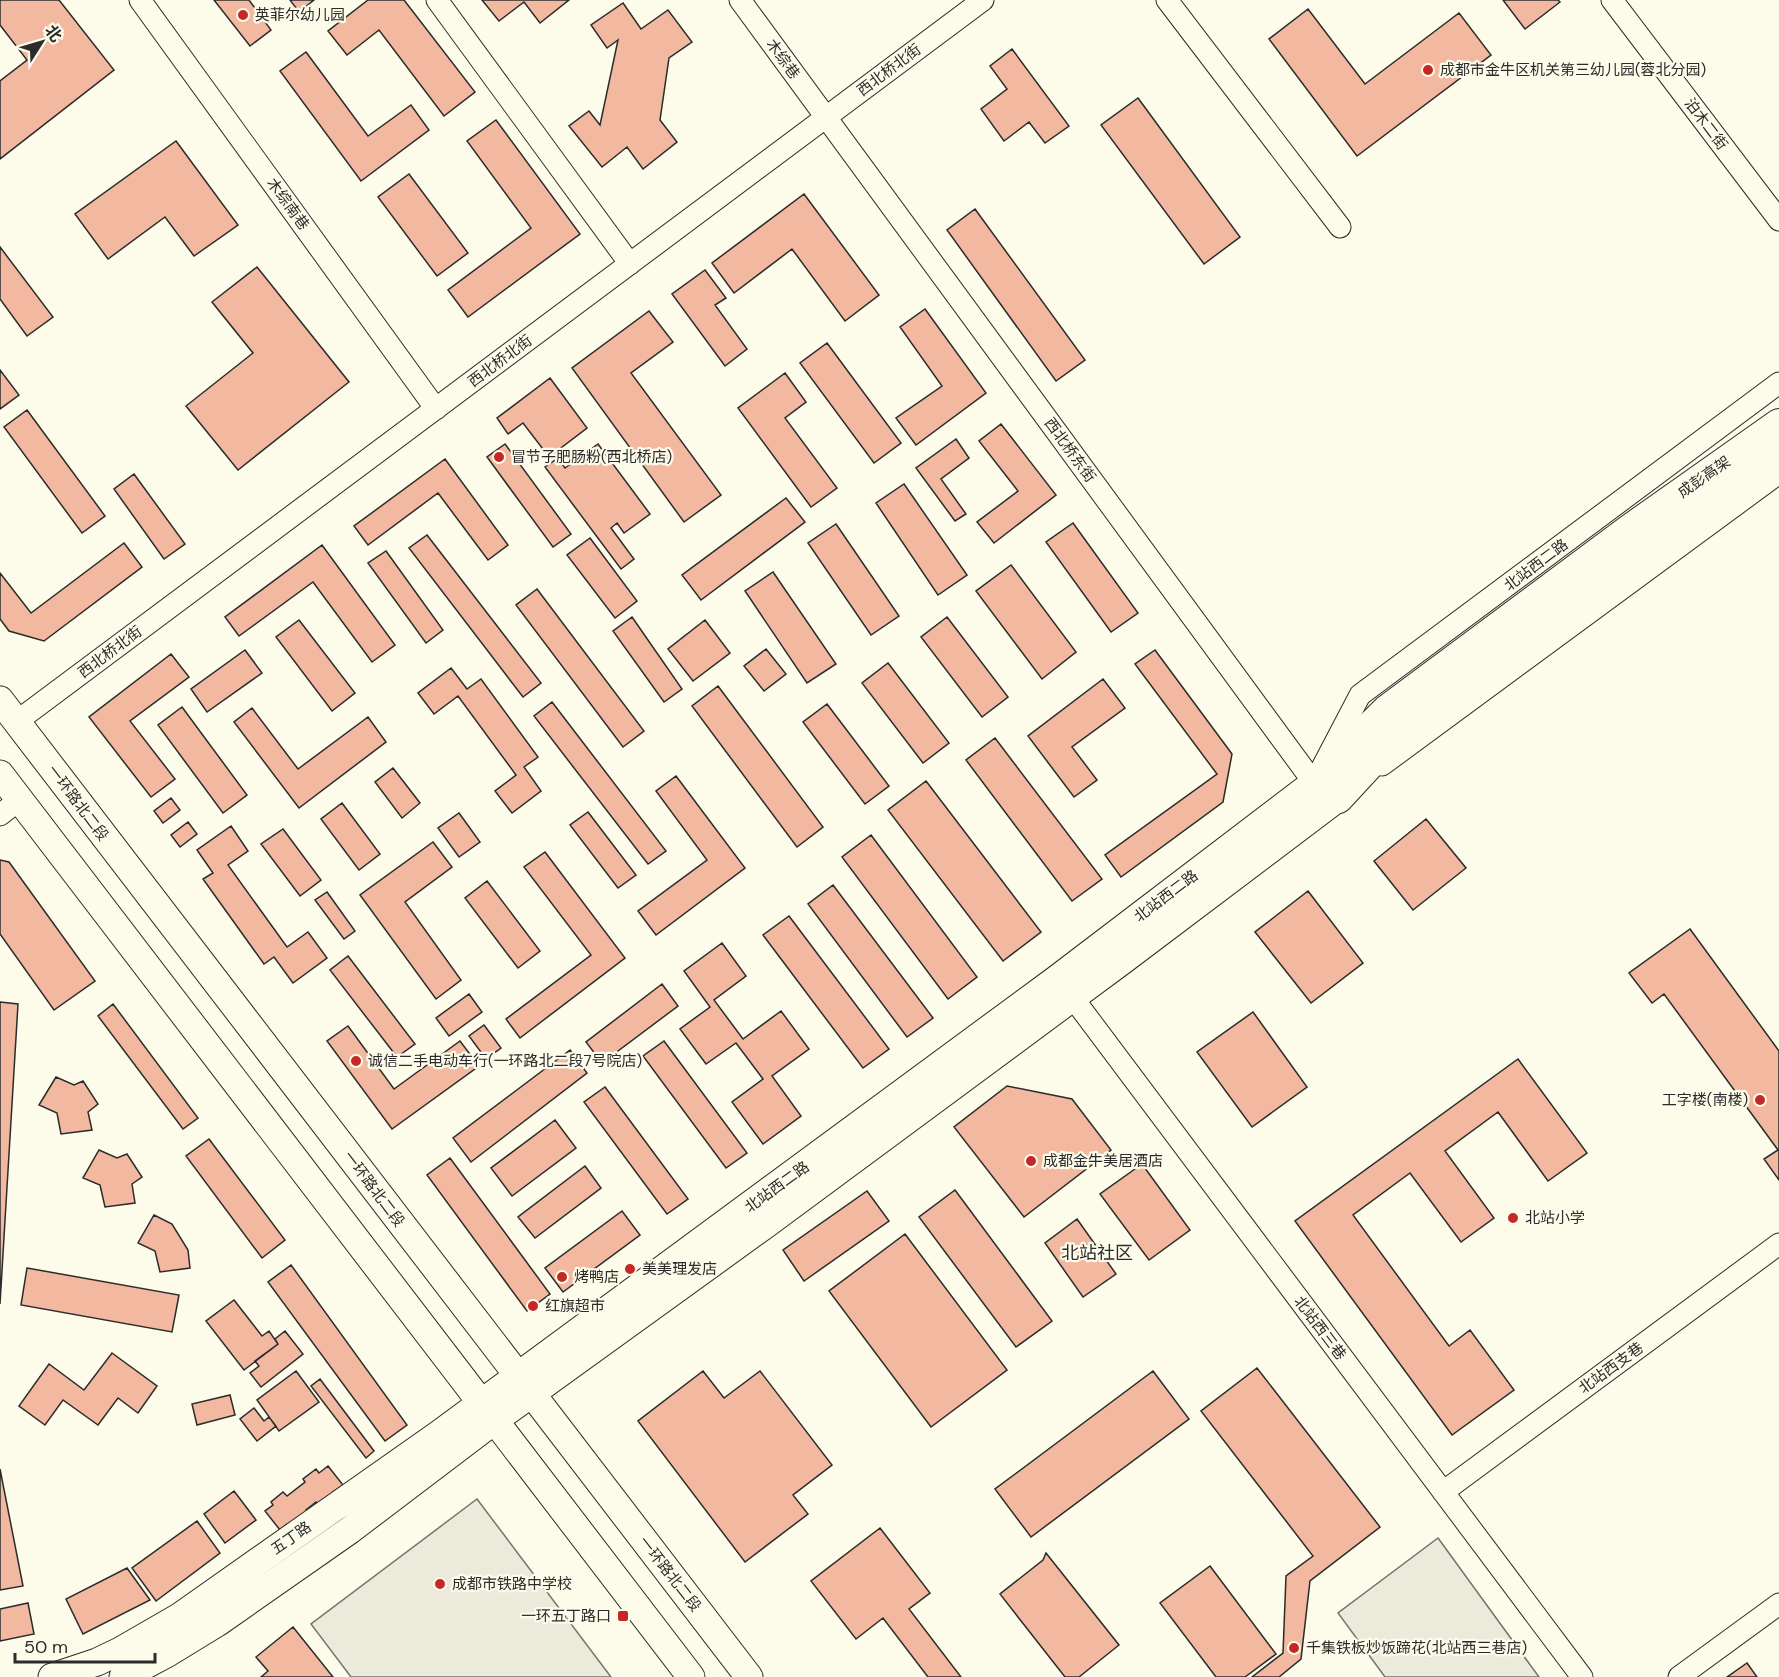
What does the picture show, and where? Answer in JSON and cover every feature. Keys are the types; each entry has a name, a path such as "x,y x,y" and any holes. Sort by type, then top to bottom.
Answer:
{"highway":[{"name":"成彭高架","path":"1637,541 1779,424"},
{"name":"成彭高架","path":"1637,541 1779,454"},
{"path":"1326,790 1637,541"}],"main road":[{"name":"一环路北二段","path":"0,700 749,1677"},
{"path":"0,774 10,808 488,1412 691,1677"},
{"name":"北站西二路","path":"524,1385 799,1171 1066,988 1326,790"},
{"name":"五丁路","path":"52,1677 97,1662 179,1617 488,1412 524,1385"},
{"name":"五丁路","path":"129,1676 217,1623 350,1530 488,1412"}],"street":[{"name":"木综南巷","path":"140,0 436,409"},
{"path":"437,0 630,264"},
{"name":"木综巷","path":"741,0 826,117"},
{"name":"西北桥北街","path":"16,722 983,0"},
{"path":"1167,0 1340,227"},
{"name":"泊木二街","path":"1612,0 1779,220"},
{"name":"西北桥东街","path":"826,117 1326,790"},
{"name":"北站西二路","path":"1326,790 1360,695 1779,383"},
{"name":"北站西二路","path":"1326,790 1779,473"},
{"name":"北站西三巷","path":"1066,988 1582,1677"},
{"name":"北站西支巷","path":"1443,1492 1779,1244"},
{"path":"1679,1677 1779,1604"}],"shaded area":[{"name":"成都市铁路中学校","path":"477,1499 611,1677 351,1677 311,1624"},
{"path":"1438,1538 1539,1677 1385,1677 1338,1613"}],"building":[{"path":"0,0 59,0 114,70 0,159 0,81 27,60 0,25"},
{"name":"英菲尔幼儿园","path":"214,0 249,0 271,30 250,46"},
{"name":"英菲尔幼儿园","path":"290,0 314,0 299,12"},
{"path":"368,0 404,0 475,92 444,116 379,30 347,55 328,31"},
{"path":"482,0 569,0 540,23 524,2 499,21"},
{"path":"1503,0 1558,0 1560,2 1525,29"},
{"path":"623,3 641,29 668,10 692,42 669,58 660,120 677,142 643,169 627,147 602,167 569,126 589,111 600,125 618,40 607,48 591,25"},
{"name":"成都市金牛区机关第三幼儿园(蓉北分园)","path":"1308,9 1365,84 1459,13 1491,55 1357,156 1269,39"},
{"path":"1012,49 1069,126 1045,143 1029,122 1004,141 981,109 1007,89 990,66"},
{"path":"306,52 368,136 411,105 429,130 361,181 280,71"},
{"path":"1138,98 1240,237 1204,264 1101,125"},
{"path":"496,120 580,234 468,317 448,290 531,228 467,141"},
{"path":"176,141 238,225 194,256 165,217 108,259 75,214"},
{"path":"409,174 468,253 437,276 378,197"},
{"path":"804,194 879,295 845,321 792,249 734,293 712,263"},
{"path":"975,209 1085,360 1056,381 947,230"},
{"path":"0,247 53,317 27,336 0,299"},
{"path":"257,267 349,382 238,470 186,406 253,353 212,302"},
{"path":"705,270 726,298 715,305 747,349 725,366 672,294"},
{"path":"925,309 986,393 916,445 896,418 942,386 900,327"},
{"path":"649,311 673,342 631,373 721,495 684,522 572,368"},
{"path":"827,343 901,443 874,463 800,363"},
{"path":"0,370 19,395 0,409"},
{"path":"785,373 806,402 785,418 837,488 811,507 738,408"},
{"path":"550,378 587,428 549,457 523,423 508,434 497,418"},
{"path":"27,410 105,516 82,533 4,427"},
{"path":"1001,424 1056,495 994,543 977,522 1018,491 979,441"},
{"path":"956,439 969,458 941,479 966,514 955,521 916,468"},
{"path":"505,444 571,534 553,547 487,457"},
{"path":"598,444 650,514 624,533 617,523 611,528 634,559 621,569 545,467 558,458 565,468"},
{"path":"445,459 508,545 488,560 438,493 368,545 354,526"},
{"path":"134,474 185,544 164,559 114,489"},
{"path":"904,484 967,575 938,595 876,503"},
{"path":"786,498 805,522 701,600 682,575"},
{"path":"1073,523 1138,613 1111,632 1046,542"},
{"path":"836,524 899,616 871,635 808,543"},
{"path":"427,535 541,683 523,697 409,548"},
{"path":"590,538 637,601 615,618 567,555"},
{"path":"124,543 142,567 44,641 9,631 0,619 0,573 31,613"},
{"path":"322,545 395,645 372,662 313,582 239,636 225,617"},
{"path":"386,551 443,630 426,643 368,563"},
{"path":"1011,565 1076,652 1042,679 976,591"},
{"path":"773,572 836,664 807,683 745,591"},
{"path":"537,589 644,731 623,747 516,605"},
{"path":"632,617 682,689 664,702 613,631"},
{"path":"947,617 1008,697 982,717 921,637"},
{"path":"299,620 355,693 332,711 276,637"},
{"path":"705,620 730,653 693,681 668,649"},
{"path":"766,649 786,674 764,691 744,666"},
{"path":"245,650 262,673 207,712 191,689"},
{"path":"1155,650 1232,754 1223,802 1121,877 1105,855 1217,774 1135,664"},
{"path":"171,654 189,677 130,721 175,779 151,797 89,717"},
{"path":"888,663 949,743 923,763 862,683"},
{"path":"451,668 467,689 481,679 538,757 524,767 541,791 512,813 495,791 516,775 458,696 434,714 418,693"},
{"path":"1103,679 1125,708 1072,747 1097,780 1074,797 1028,736"},
{"path":"718,686 823,827 797,847 692,706"},
{"path":"552,702 666,851 648,864 534,716"},
{"path":"827,704 889,786 865,804 803,722"},
{"path":"182,707 247,795 223,813 158,725"},
{"path":"252,708 298,769 368,717 386,742 299,808 234,722"},
{"path":"995,738 1102,879 1072,901 966,760"},
{"path":"393,768 420,803 402,818 375,782"},
{"path":"676,776 745,868 656,935 638,911 707,860 656,791"},
{"path":"926,781 1041,932 1003,961 888,810"},
{"path":"171,798 180,810 163,823 154,811"},
{"path":"342,803 380,854 359,870 321,819"},
{"path":"588,812 636,875 618,888 570,825"},
{"path":"459,813 480,842 459,857 438,828"},
{"path":"1426,819 1466,868 1413,910 1374,861"},
{"path":"188,822 197,834 180,847 171,835"},
{"path":"231,826 248,851 228,865 287,947 308,932 327,958 293,983 274,957 264,964 203,879 213,873 197,850"},
{"path":"283,829 321,880 300,896 261,844"},
{"path":"871,835 977,977 948,999 842,857"},
{"path":"433,842 452,867 405,902 461,980 436,999 360,895"},
{"path":"545,852 625,958 520,1038 506,1019 591,955 524,867"},
{"path":"0,860 9,862 95,981 54,1010 0,934"},
{"path":"487,881 540,951 518,968 465,898"},
{"path":"833,885 933,1018 907,1037 808,904"},
{"path":"1308,891 1363,963 1311,1003 1255,932"},
{"path":"327,892 355,931 344,939 315,900"},
{"path":"789,916 889,1049 863,1068 763,935"},
{"name":"工字楼(南楼)","path":"1690,929 1779,1051 1779,1180 1764,1159 1778,1150 1664,994 1652,1003 1629,973"},
{"path":"722,943 746,976 714,1000 743,1039 781,1011 809,1049 772,1076 801,1116 763,1144 732,1102 763,1079 736,1043 706,1064 680,1029 710,1007 684,971"},
{"path":"348,956 415,1044 397,1057 330,970"},
{"path":"662,984 678,1006 602,1063 586,1042"},
{"path":"469,994 482,1012 449,1036 436,1018"},
{"path":"0,1002 18,1004 0,1304"},
{"path":"113,1004 198,1118 183,1129 98,1016"},
{"path":"1253,1012 1307,1087 1252,1127 1197,1052"},
{"path":"484,1025 501,1048 486,1059 469,1036"},
{"path":"348,1026 394,1089 460,1041 479,1066 392,1129 327,1041"},
{"path":"664,1041 747,1153 726,1168 643,1056"},
{"path":"570,1050 587,1073 471,1162 453,1138"},
{"path":"1518,1059 1587,1153 1548,1181 1498,1112 1445,1151 1494,1218 1461,1242 1410,1173 1353,1215 1449,1346 1470,1330 1514,1390 1452,1435 1295,1221"},
{"path":"56,1077 74,1085 83,1081 98,1104 88,1112 92,1130 61,1134 57,1113 39,1105"},
{"path":"1007,1086 1072,1099 1111,1150 1024,1217 954,1127"},
{"path":"605,1087 688,1199 667,1214 584,1102"},
{"path":"555,1120 576,1148 512,1196 491,1168"},
{"path":"209,1139 285,1240 262,1258 186,1156"},
{"path":"99,1150 117,1158 127,1154 142,1177 132,1184 135,1203 105,1207 100,1185 83,1178"},
{"path":"450,1158 550,1294 527,1311 427,1175"},
{"path":"1142,1164 1190,1230 1149,1260 1100,1194"},
{"path":"585,1166 601,1188 535,1238 518,1217"},
{"path":"955,1190 1052,1321 1016,1347 919,1217"},
{"path":"867,1191 889,1221 804,1281 783,1250"},
{"path":"622,1211 640,1235 563,1292 545,1268"},
{"path":"154,1215 172,1224 188,1250 190,1268 160,1272 155,1251 138,1243"},
{"path":"1077,1219 1116,1274 1083,1297 1045,1243"},
{"path":"905,1234 1007,1370 931,1427 829,1291"},
{"path":"291,1265 407,1425 385,1441 268,1282"},
{"path":"27,1268 179,1295 172,1332 21,1305"},
{"path":"234,1300 262,1336 269,1331 278,1344 244,1370 206,1321"},
{"path":"285,1331 303,1354 261,1387 250,1373 259,1366 255,1361 278,1344 275,1339"},
{"path":"112,1353 157,1386 138,1413 118,1398 98,1425 63,1400 45,1425 19,1406 49,1364 84,1390"},
{"path":"1257,1368 1380,1527 1310,1581 1301,1659 1279,1677 1252,1677 1283,1653 1286,1576 1313,1556 1201,1411"},
{"path":"296,1371 319,1402 279,1431 257,1400"},
{"path":"703,1371 724,1398 760,1371 832,1465 793,1495 808,1514 745,1562 638,1421"},
{"path":"1153,1371 1189,1419 1031,1537 995,1489"},
{"path":"320,1379 374,1451 366,1458 311,1386"},
{"path":"230,1395 235,1415 197,1425 192,1404"},
{"path":"254,1408 264,1421 269,1417 276,1426 257,1441 240,1419"},
{"path":"328,1466 343,1485 319,1506 316,1502 306,1510 308,1513 290,1527 287,1524 280,1530 265,1511 273,1505 271,1502 283,1492 287,1496 305,1482 303,1479 316,1469 319,1473"},
{"path":"0,1469 23,1586 0,1590"},
{"path":"234,1491 256,1520 225,1543 204,1514"},
{"path":"197,1521 220,1553 156,1601 132,1568"},
{"path":"880,1528 930,1593 909,1609 961,1677 928,1677 883,1618 856,1639 811,1581"},
{"path":"1046,1553 1119,1645 1079,1677 1065,1677 1000,1594 1043,1560"},
{"path":"1210,1566 1276,1654 1245,1677 1216,1677 1160,1603"},
{"path":"127,1568 150,1600 83,1634 66,1599"},
{"path":"28,1603 34,1634 0,1641 0,1609"},
{"path":"293,1627 333,1677 261,1677 268,1671 256,1657"},
{"path":"1747,1663 1757,1677 1727,1677"}],"place":[{"name":"英菲尔幼儿园","path":"243,15"},
{"name":"成都市金牛区机关第三幼儿园(蓉北分园)","path":"1428,70"},
{"name":"冒节子肥肠粉(西北桥店)","path":"499,457"},
{"name":"诚信二手电动车行(一环路北二段7号院店)","path":"356,1061"},
{"name":"工字楼(南楼)","path":"1760,1100"},
{"name":"成都金牛美居酒店","path":"1031,1161"},
{"name":"北站小学","path":"1513,1218"},
{"name":"美美理发店","path":"630,1269"},
{"name":"烤鸭店","path":"562,1277"},
{"name":"红旗超市","path":"533,1306"},
{"name":"成都市铁路中学校","path":"440,1584"},
{"name":"一环五丁路口","path":"623,1616"},
{"name":"千集铁板炒饭蹄花(北站西三巷店)","path":"1294,1648"}],"district":[{"name":"北站社区","path":"1097,1253"}]}
